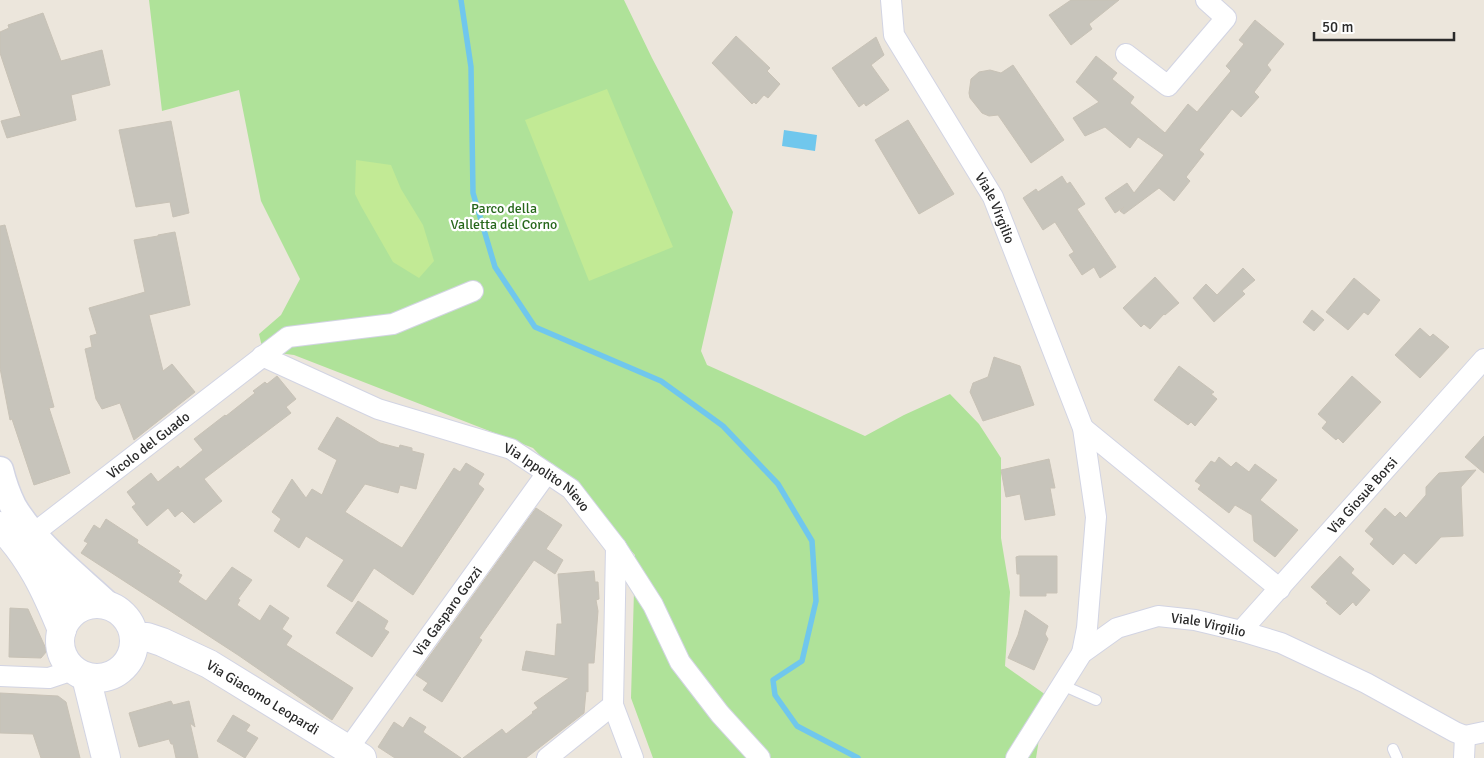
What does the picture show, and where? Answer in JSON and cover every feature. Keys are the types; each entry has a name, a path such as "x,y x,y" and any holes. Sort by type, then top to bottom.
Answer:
{"main road":[{"path":"0,526 12,537 68,621"},
{"path":"79,676 114,675 126,666 133,646 130,624 121,613 109,606 91,605 68,621 60,644 79,676 106,758"},
{"name":"Via Giacomo Leopardi","path":"133,646 147,637 209,664 355,753"}],"street":[{"name":"Viale Virgilio","path":"891,0 894,36 992,197 1083,428 1096,517 1087,628 1082,653"},
{"path":"1126,54 1168,86 1226,18 1206,0"},
{"name":"Vicolo del Guado","path":"39,539 262,356 288,337 393,324 473,291"},
{"name":"Via Ippolito Nievo","path":"262,356 378,409 511,450 571,489 616,547 652,605 680,662 720,714 760,758"},
{"name":"Via Giosuè Borsi","path":"1241,631 1484,358"},
{"name":"Viale Virgilio","path":"1083,428 1280,589"},
{"name":"Via Gasparo Gozzi","path":"355,753 547,473"},
{"path":"2,482 14,506 39,539 73,599 68,621"},
{"path":"39,539 109,606"},
{"path":"616,547 612,705 632,758"},
{"name":"Viale Virgilio","path":"1082,653 1117,628 1158,616 1195,620 1241,631 1281,643 1366,683 1455,732 1474,734 1464,758"},
{"path":"1016,758 1082,653"},
{"path":"0,676 49,678 79,676"},
{"path":"547,758 612,705"}],"lane":[{"path":"1062,685 1096,700"}],"green space":[{"name":"Parco della Valletta del Corno","path":"149,0 624,0 652,58 733,212 701,351 707,365 865,436 904,415 950,394 979,424 1001,458 1001,538 1010,592 1005,666 1046,695 1036,758 653,758 631,698 635,555 533,448 294,355 263,351 259,334 281,315 300,279 261,201 239,90 162,111"},
{"path":"607,89 673,247 589,281 525,120"},
{"path":"356,160 391,165 401,189 423,225 434,261 419,278 393,262 361,206 355,194"}],"water":[{"path":"784,130 817,135 815,151 782,146"}],"building":[{"path":"1071,0 1119,0 1089,24 1092,29 1071,45 1049,15"},
{"path":"43,13 61,61 102,50 110,85 71,95 76,120 7,138 1,121 21,116 0,53 0,32 9,28 8,25"},
{"path":"1255,20 1284,44 1267,65 1271,70 1254,92 1259,97 1241,117 1232,109 1199,150 1204,154 1186,177 1190,181 1174,201 1159,188 1124,214 1120,211 1124,207 1115,213 1105,198 1127,183 1134,193 1164,155 1138,137 1130,148 1105,127 1085,136 1073,118 1099,102 1076,82 1096,56 1117,73 1112,79 1134,97 1130,103 1165,133 1188,104 1197,112 1231,71 1226,66 1244,44 1239,40"},
{"path":"736,36 770,68 767,71 780,84 768,98 764,95 756,104 754,102 752,104 712,63"},
{"path":"876,37 884,55 871,65 889,90 866,106 864,103 859,107 832,68"},
{"path":"1013,65 1064,140 1031,163 998,115 989,116 982,113 970,98 969,93 971,79 979,72 990,70 1001,73"},
{"path":"908,120 954,194 919,214 875,140"},
{"path":"171,121 189,213 173,217 170,202 136,207 119,130"},
{"path":"1062,176 1067,184 1070,182 1085,204 1077,209 1116,267 1100,278 1094,267 1082,275 1069,255 1074,252 1055,222 1043,230 1023,198 1036,189 1038,192"},
{"path":"5,225 54,407 49,408 70,473 34,485 12,419 10,420 0,368 0,226"},
{"path":"175,232 190,305 149,315 163,371 172,364 195,392 134,440 120,403 102,409 96,399 85,349 92,347 90,336 97,334 89,308 145,292 134,240"},
{"path":"1243,268 1255,280 1242,291 1245,294 1214,322 1193,298 1206,284 1217,295"},
{"path":"1155,277 1179,303 1164,314 1150,329 1144,324 1141,327 1123,308"},
{"path":"1354,278 1380,300 1368,315 1364,312 1348,330 1326,312"},
{"path":"1312,310 1324,320 1314,331 1303,322"},
{"path":"1420,328 1430,337 1433,334 1449,347 1420,378 1395,355"},
{"path":"994,357 1020,366 1034,405 983,421 970,392 973,383 988,377"},
{"path":"1179,366 1214,392 1211,394 1217,399 1195,426 1191,422 1188,425 1154,400"},
{"path":"277,376 296,399 286,407 291,413 204,479 222,501 194,523 182,511 175,517 168,508 147,526 132,507 136,504 127,492 151,473 158,482 178,466 180,469 203,450 194,439 255,393 253,391"},
{"path":"1352,376 1381,402 1343,443 1338,438 1336,440 1322,428 1327,422 1318,414"},
{"path":"337,417 380,443 399,448 400,445 412,448 412,451 424,454 416,489 400,485 398,493 365,484 345,512 402,548 454,468 460,472 466,463 484,474 478,484 484,489 413,595 374,568 352,602 327,586 344,560 306,536 299,548 274,531 281,519 272,512 292,479 306,498 312,489 322,495 337,460 318,449"},
{"path":"1484,436 1484,473 1465,457"},
{"path":"1219,457 1231,467 1236,462 1249,472 1255,464 1277,480 1260,500 1298,530 1275,557 1254,541 1252,515 1235,505 1229,513 1198,489 1201,485 1195,481 1211,461 1215,463"},
{"path":"1049,459 1055,488 1050,488 1055,515 1025,520 1020,494 1006,497 1001,470"},
{"path":"1476,470 1461,487 1463,536 1441,537 1416,564 1404,553 1393,565 1370,544 1374,539 1365,531 1385,508 1395,517 1400,512 1406,518 1426,495 1426,487 1439,473"},
{"path":"536,508 562,525 546,549 563,560 555,574 534,560 479,638 482,640 442,702 423,690 428,683 416,675"},
{"path":"106,519 138,540 137,543 180,571 178,573 182,575 178,582 206,601 232,567 252,580 238,599 240,600 237,605 260,621 270,605 289,618 282,629 292,636 286,645 353,688 332,720 238,655 81,553 88,543 84,541 94,525 100,529"},
{"path":"1057,556 1057,593 1046,593 1046,596 1020,596 1020,574 1017,574 1016,557"},
{"path":"1340,556 1354,569 1351,573 1370,590 1356,606 1353,602 1340,615 1311,587"},
{"path":"594,571 595,582 598,582 599,599 596,600 598,611 594,663 588,663 588,692 586,691 584,713 526,758 463,758 502,729 506,734 538,708 534,703 569,678 522,670 526,651 555,656 557,624 562,624 558,574"},
{"path":"358,601 388,621 384,629 389,632 372,657 336,633"},
{"path":"10,608 28,609 47,651 41,658 9,657"},
{"path":"1025,610 1048,626 1045,634 1048,639 1034,670 1008,658 1018,635"},
{"path":"0,693 58,696 66,702 80,758 41,758 33,734 0,733"},
{"path":"171,701 173,705 189,701 195,727 190,723 198,758 176,758 173,744 171,744 169,739 139,747 129,713"},
{"path":"233,715 250,725 246,731 258,738 245,758 217,741"},
{"path":"410,717 426,727 423,732 461,758 395,758 378,747 394,722 403,728"}],"waterway":[{"path":"461,0 471,67 473,193 495,267 535,327 661,381 723,426 778,484 812,541 816,601 802,661 773,680 775,695 797,726 858,758"}]}
